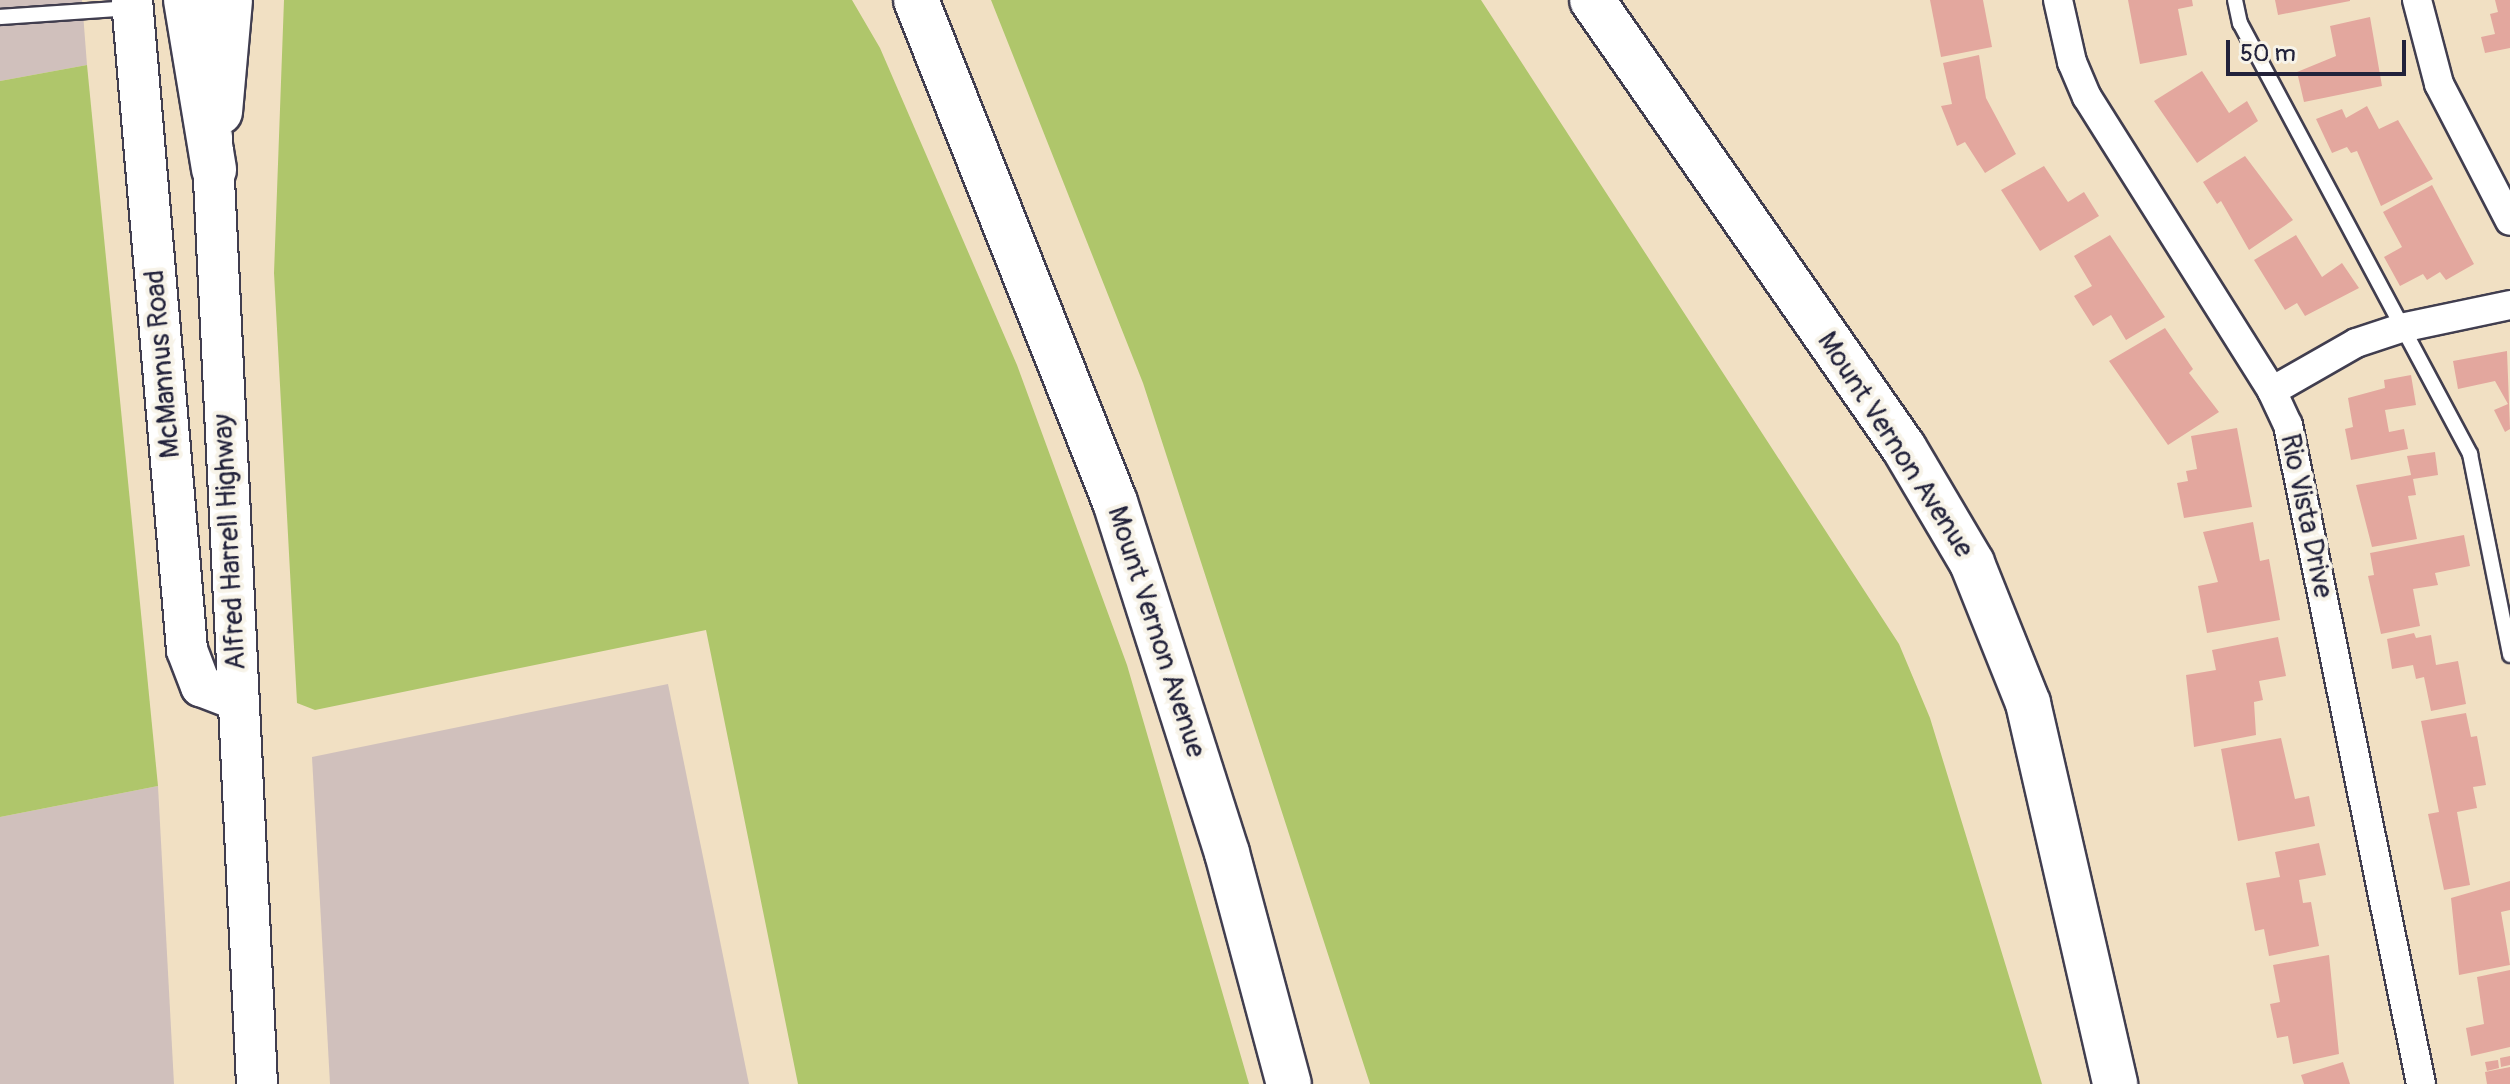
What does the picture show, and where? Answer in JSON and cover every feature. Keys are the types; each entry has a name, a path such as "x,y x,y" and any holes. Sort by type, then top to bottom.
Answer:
{"highway":[{"path":"186,0 214,170"},
{"path":"214,170 230,0"},
{"path":"907,0 993,191"},
{"path":"916,0 993,191"},
{"name":"Mount Vernon Avenue","path":"1592,0 1904,448 1972,563 2028,703 2115,1084"},
{"name":"Mount Vernon Avenue","path":"993,191 1115,502 1227,853 1289,1084"}],"main road":[{"name":"Alfred Harrell Highway","path":"207,0 257,1084"},
{"name":"McMannus Road","path":"132,4 187,650 201,686 237,700"}],"street":[{"name":"Rio Vista Drive","path":"2058,0 2072,62 2087,97 2272,391 2288,425 2421,1084"},
{"path":"2417,0 2439,84 2510,221"},
{"path":"2272,391 2356,343 2401,328 2510,305"}],"lane":[{"path":"2235,0 2240,23 2470,454 2510,655"},
{"path":"0,17 57,6 132,4"}],"shaded area":[{"path":"0,0 82,0 87,65 0,81"},
{"path":"668,684 749,1084 330,1084 312,757"},
{"path":"158,786 174,1084 0,1084 0,817"}],"green space":[{"path":"284,0 852,0 880,48 1017,365 1127,665 1249,1084 798,1084 706,630 315,710 297,703 274,273"},
{"path":"991,0 1481,0 1899,644 1930,718 2042,1084 1370,1084 1143,383"},
{"path":"87,65 158,786 0,817 0,81"}],"building":[{"path":"1930,0 1983,0 1992,47 1941,57"},
{"path":"2128,0 2192,0 2193,6 2178,9 2187,55 2140,64"},
{"path":"2275,0 2350,0 2350,1 2278,15"},
{"path":"2495,0 2510,0 2510,48 2485,53 2481,37 2495,34 2490,14 2498,12"},
{"path":"2370,17 2382,86 2304,102 2297,72 2336,56 2330,26"},
{"path":"1979,55 1986,98 2016,154 1985,173 1965,142 1957,146 1941,106 1952,104 1943,63"},
{"path":"2202,71 2229,113 2247,101 2258,121 2197,163 2154,101"},
{"path":"2367,106 2379,129 2398,120 2433,179 2381,206 2357,151 2351,153 2347,147 2332,153 2316,119 2342,109 2346,118"},
{"path":"2245,156 2293,220 2249,250 2221,201 2217,204 2203,182"},
{"path":"2044,166 2068,202 2084,192 2099,216 2040,251 2001,190"},
{"path":"2432,185 2474,264 2446,280 2440,272 2427,280 2423,274 2400,286 2384,257 2402,247 2383,212"},
{"path":"2110,235 2165,317 2126,340 2111,315 2093,326 2074,296 2092,286 2074,256"},
{"path":"2296,235 2322,277 2342,263 2359,288 2305,316 2297,303 2285,310 2254,260"},
{"path":"2165,328 2193,369 2189,373 2219,412 2168,445 2109,361"},
{"path":"2507,351 2510,429 2505,432 2494,410 2508,404 2495,381 2458,389 2453,361"},
{"path":"2411,375 2416,405 2385,410 2389,432 2404,429 2408,449 2351,460 2345,429 2353,427 2348,398 2385,388 2384,380"},
{"path":"2237,428 2252,507 2184,518 2177,483 2188,481 2186,471 2197,469 2191,436"},
{"path":"2435,452 2438,475 2413,479 2416,495 2408,496 2417,539 2372,547 2356,485 2411,475 2407,456"},
{"path":"2253,522 2260,561 2269,559 2280,620 2207,633 2198,586 2218,582 2203,532"},
{"path":"2464,535 2470,566 2435,573 2438,585 2413,589 2420,626 2381,634 2368,576 2374,575 2370,553"},
{"path":"2414,633 2416,638 2431,635 2436,665 2458,661 2466,704 2431,711 2424,677 2416,679 2413,665 2392,669 2387,639"},
{"path":"2278,637 2286,676 2259,681 2263,700 2254,702 2256,735 2194,747 2186,675 2216,670 2212,650"},
{"path":"2466,713 2471,737 2477,736 2486,785 2473,787 2477,808 2457,812 2470,885 2444,890 2428,814 2439,812 2421,721"},
{"path":"2281,738 2295,799 2309,796 2315,826 2238,841 2221,749"},
{"path":"2319,843 2326,875 2299,880 2303,903 2311,902 2319,946 2269,956 2264,929 2255,931 2246,883 2280,877 2275,852"},
{"path":"2510,881 2510,910 2501,912 2510,965 2459,975 2451,898"},
{"path":"2329,955 2339,1054 2293,1064 2288,1036 2277,1038 2270,1004 2280,1002 2273,965"},
{"path":"2510,970 2510,1047 2471,1056 2466,1028 2484,1024 2477,977"},
{"path":"2510,1056 2510,1065 2501,1067 2500,1058"},
{"path":"2498,1060 2499,1068 2487,1071 2485,1062"},
{"path":"2343,1062 2350,1084 2304,1084 2301,1075"},
{"path":"2510,1067 2510,1084 2487,1084 2485,1072"}]}
